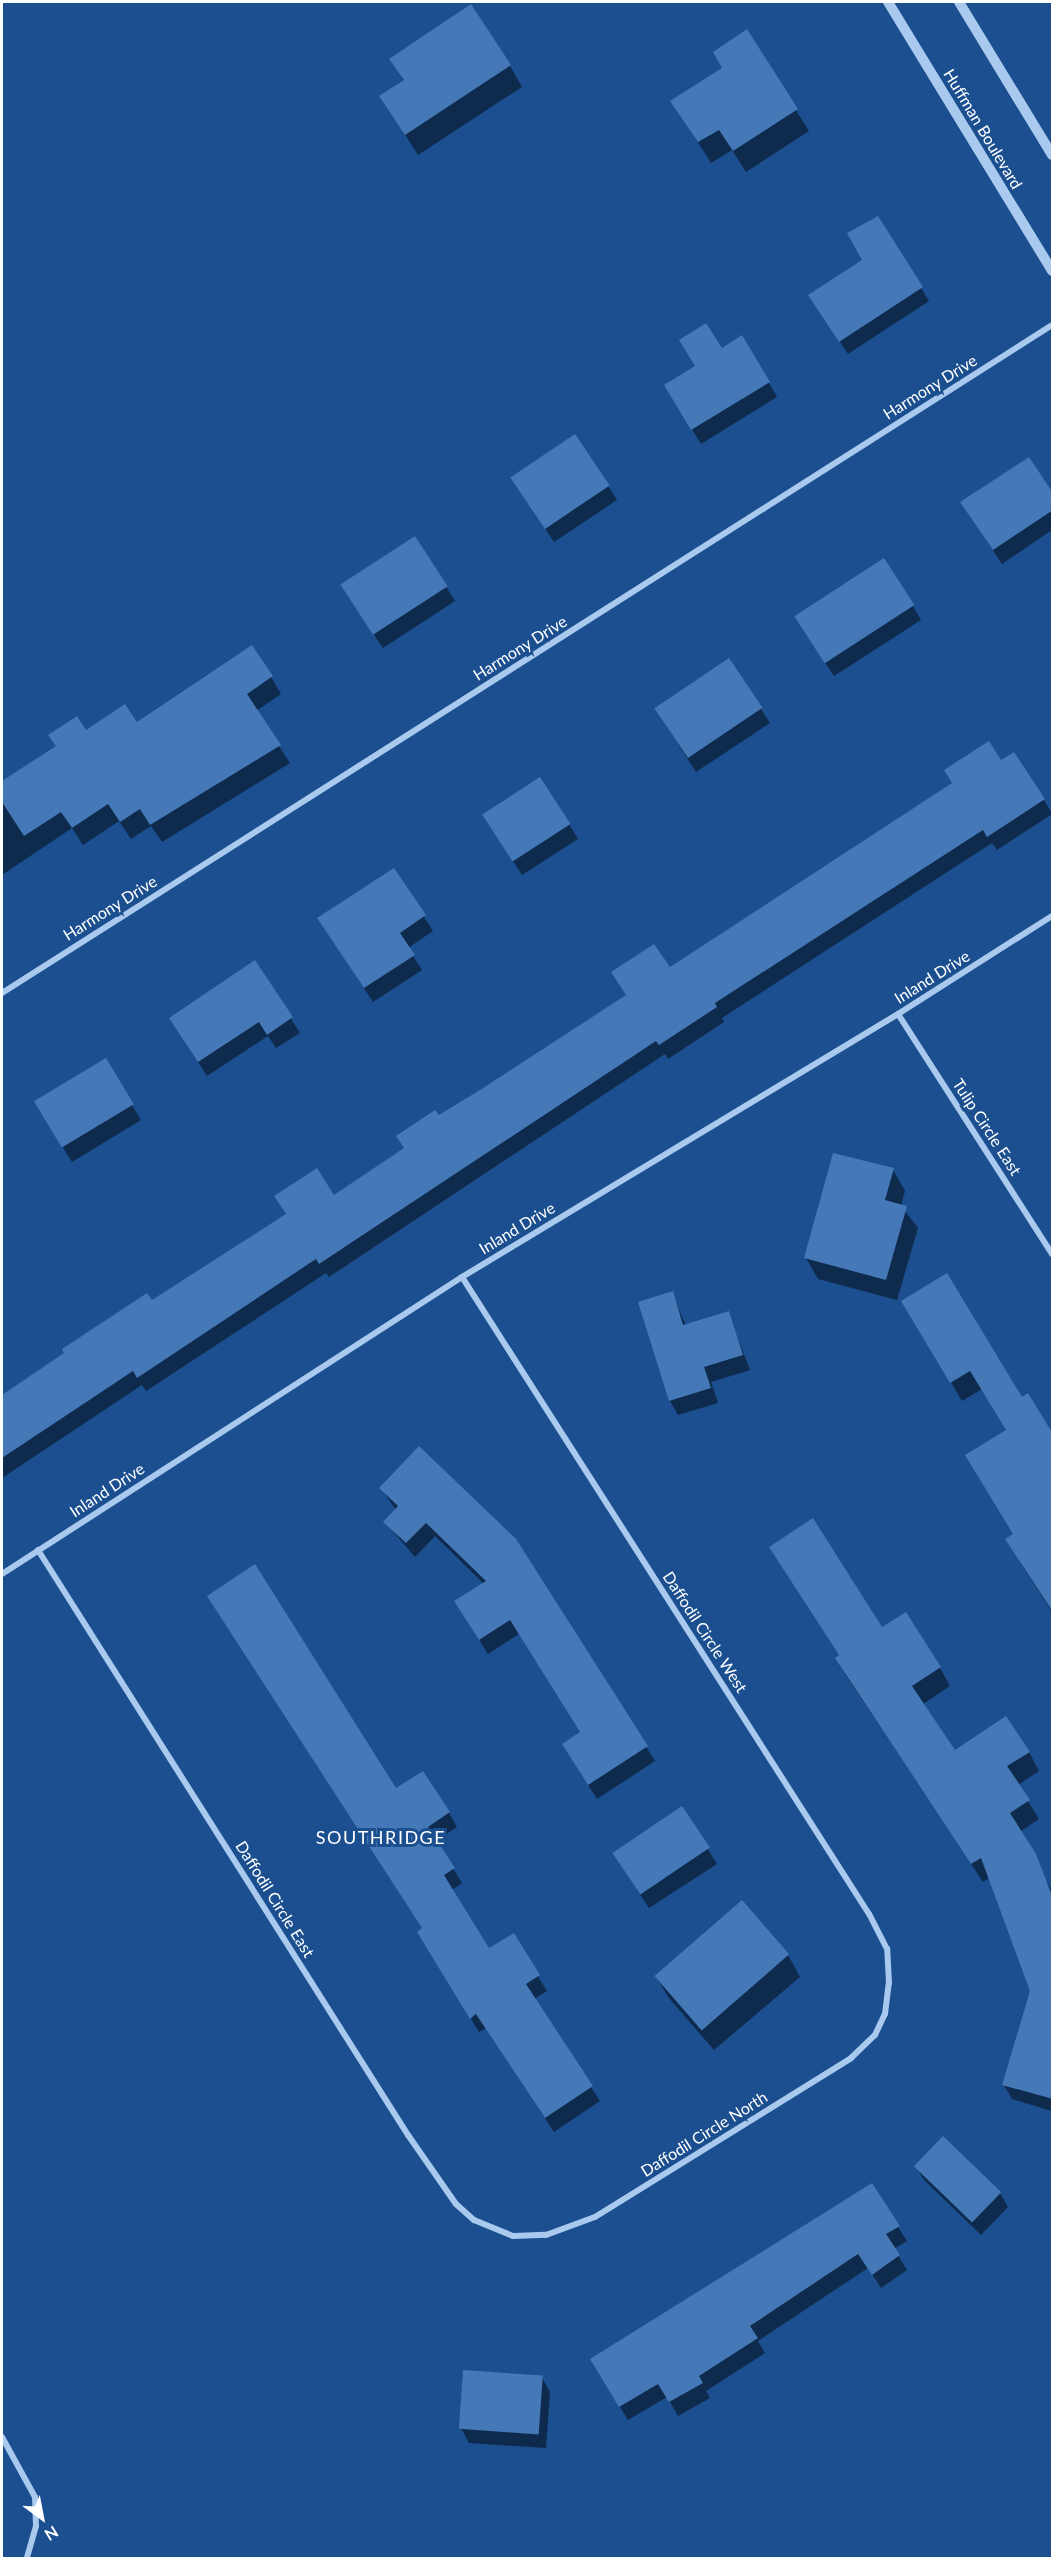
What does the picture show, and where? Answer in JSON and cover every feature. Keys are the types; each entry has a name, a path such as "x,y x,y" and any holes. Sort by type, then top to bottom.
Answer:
{"street":[{"name":"Huffman Boulevard","path":"888,2 1053,271"},
{"path":"959,2 1053,155"},
{"name":"Harmony Drive","path":"2,993 1053,326"},
{"name":"Inland Drive","path":"2,1574 462,1277 898,1014 1053,916"},
{"name":"Tulip Circle East","path":"898,1014 1053,1254"},
{"name":"Daffodil Circle West","path":"462,1277 869,1914 887,1949 889,1983 885,2014"},
{"name":"Daffodil Circle East","path":"38,1550 456,2204 474,2220 513,2236"},
{"name":"Daffodil Circle North","path":"513,2236 546,2235 595,2217 851,2058 875,2035 885,2014"},
{"path":"2,2437 35,2497 36,2526 27,2559"}],"building":[{"path":"471,4 511,65 405,135 379,96 404,80 389,59"},
{"path":"747,29 798,109 733,151 719,130 698,142 670,101 722,68 713,52"},
{"path":"878,216 923,287 839,342 808,295 862,260 847,233"},
{"path":"706,323 722,348 742,335 770,382 691,430 664,385 695,366 679,340"},
{"path":"575,434 610,485 545,529 510,478"},
{"path":"1029,457 1053,493 1053,510 993,550 960,502"},
{"path":"415,536 448,586 373,635 340,584"},
{"path":"884,558 914,605 825,663 794,616"},
{"path":"252,645 273,676 247,694 281,745 150,825 140,809 120,822 108,804 72,828 61,812 24,836 2,802 2,781 56,746 48,735 77,716 86,730 125,704 137,722"},
{"path":"729,658 763,708 688,758 654,708"},
{"path":"989,741 1001,760 1014,752 1045,799 987,837 983,830 715,1003 717,1007 659,1045 656,1041 319,1264 316,1259 137,1378 133,1371 2,1458 2,1395 64,1353 62,1349 147,1293 152,1300 286,1214 274,1196 317,1168 334,1195 404,1148 396,1136 435,1110 439,1115 480,1090 626,995 611,972 654,944 670,967 952,783 944,770"},
{"path":"540,777 570,824 513,862 482,815"},
{"path":"394,868 426,915 400,933 415,955 364,988 317,918"},
{"path":"255,960 293,1017 267,1035 259,1022 198,1062 169,1018"},
{"path":"106,1058 134,1104 62,1148 34,1101"},
{"path":"833,1153 894,1168 885,1200 907,1206 886,1280 804,1258"},
{"path":"947,1273 1022,1397 1028,1393 1053,1434 1053,1612 1005,1539 1013,1534 965,1455 1006,1430 970,1371 950,1383 901,1301"},
{"path":"673,1291 683,1325 729,1311 743,1355 704,1367 711,1388 669,1401 638,1302"},
{"path":"419,1446 516,1539 648,1746 588,1785 562,1744 580,1732 510,1620 479,1640 454,1601 486,1581 426,1523 406,1543 383,1522 398,1506 379,1488"},
{"path":"813,1518 882,1627 906,1612 941,1667 912,1686 955,1750 1006,1716 1030,1752 1007,1766 1030,1800 1010,1813 1036,1854 1053,1898 1053,2099 1002,2085 1030,1991 981,1858 971,1864 835,1658 839,1655 769,1547"},
{"path":"255,1564 396,1788 423,1771 450,1812 428,1827 455,1868 444,1875 489,1948 514,1933 540,1975 526,1984 593,2086 545,2118 476,2014 470,2019 417,1932 422,1928 207,1596"},
{"path":"682,1806 710,1847 640,1894 612,1853"},
{"path":"742,1900 789,1954 702,2030 654,1976"},
{"path":"943,2136 1001,2192 972,2222 914,2166"},
{"path":"872,2183 900,2226 886,2234 900,2255 872,2275 858,2254 750,2326 758,2338 699,2376 703,2383 669,2402 658,2384 619,2407 590,2359"},
{"path":"463,2370 543,2376 539,2434 459,2429"}],"district":[{"name":"SOUTHRIDGE","path":"381,1837"}]}
